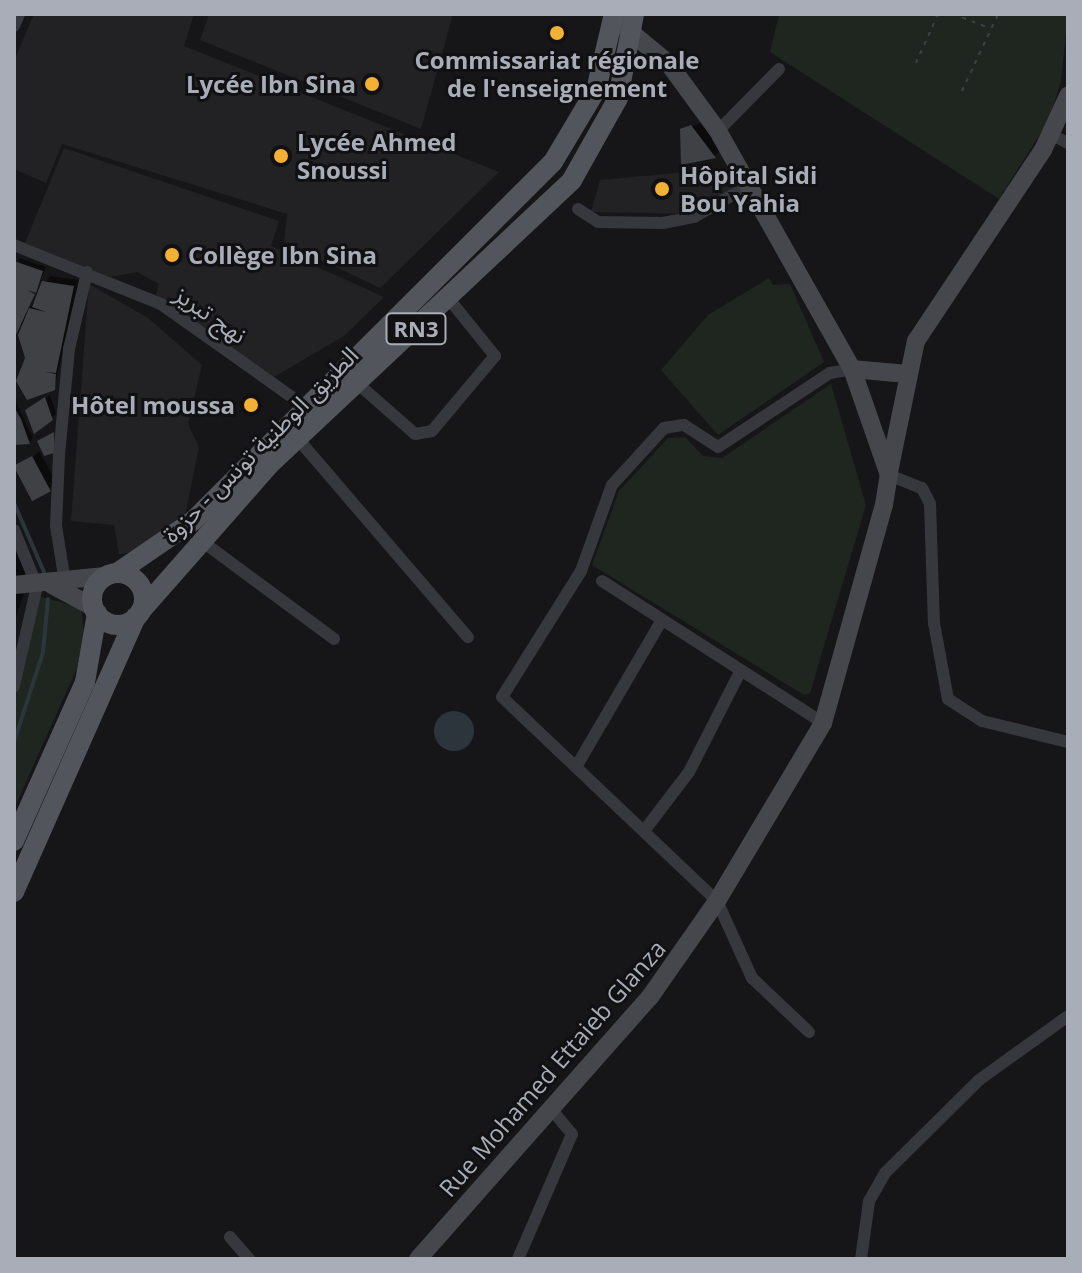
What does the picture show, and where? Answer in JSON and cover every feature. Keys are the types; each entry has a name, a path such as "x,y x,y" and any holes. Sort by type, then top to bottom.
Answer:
{"main road":[{"name":"الطريق الوطنية تونس - حزوة","path":"14,841 37,814 138,614 264,459 303,405 553,162 596,90 610,16"},
{"name":"الطريق الوطنية تونس - حزوة","path":"112,574 165,545 264,459 298,439 449,299 590,154 618,98 633,23"},
{"name":"RN3","path":"95,610 93,593 112,574"},
{"path":"95,610 120,624 138,614 142,589 112,574"},
{"name":"الطريق الوطنية تونس - حزوة","path":"14,892 37,814 85,682 95,610"}],"street":[{"path":"14,26 19,14"},
{"path":"610,16 633,23 669,64 718,131 852,369 889,475 922,488 930,504 934,623 948,699 982,721 1068,742"},
{"path":"718,131 779,69"},
{"name":"Rue Mohamed Ettaieb Glanza","path":"418,1259 650,997 717,901 823,723 889,475 907,374 930,316 1060,139 1068,96"},
{"path":"578,209 598,222 663,223 694,217 750,185"},
{"name":"نهج تبريز","path":"14,245 161,304 303,405"},
{"path":"14,686 51,584 69,349 87,272"},
{"path":"357,383 415,434 432,431 495,356 449,299"},
{"path":"809,1032 752,978 717,901 502,697 581,571 612,485 670,424 684,425 718,447 830,373 852,369 907,374"},
{"path":"298,439 468,637"},
{"path":"14,530 51,584 95,610"},
{"path":"199,539 334,639"},
{"path":"14,585 51,584 112,574"},
{"path":"602,581 823,723"},
{"path":"576,767 662,620"},
{"path":"644,831 689,772 741,670"},
{"path":"861,1259 869,1201 885,1173 979,1080 1068,1016"},
{"path":"518,1259 572,1134 552,1110"},
{"path":"230,1237 249,1259"}],"path":[{"path":"916,63 938,14"},
{"path":"953,14 991,29"},
{"path":"962,91 998,14"}],"shaded area":[{"name":"Lycée Ahmed Snoussi","path":"34,14 194,14 184,46 499,172 380,288 284,242 287,214 62,144 46,183 14,169 14,61"},
{"name":"Lycée Ibn Sina","path":"209,14 453,14 421,129 200,40"},
{"path":"779,14 1068,14 1061,81 1049,120 999,199 770,52"},
{"name":"Collège Ibn Sina","path":"64,148 279,221 271,246 384,297 344,336 274,377 156,295 159,284 137,272 111,277 25,243"},
{"name":"Hôpital Sidi Bou Yahia","path":"720,169 732,186 728,195 693,214 591,212 600,180"},
{"path":"769,278 773,285 790,284 824,362 718,435 661,370 708,315"},
{"path":"89,284 148,318 202,365 188,424 199,447 184,521 154,545 119,555 114,525 71,521"},
{"path":"831,384 866,505 810,693 804,695 592,565 619,491 668,438 685,437 703,456 722,458"},
{"path":"38,596 81,608 84,634 77,668 14,809 14,701"},
{"path":"454,711 468,717 474,731 468,745 454,751 440,745 434,731 440,717"}],"building":[{"path":"691,125 716,158 681,165 680,129"},
{"path":"14,261 43,271 36,293 27,290 35,294 14,339"},
{"path":"42,281 74,286 56,373 45,372 56,374 55,390 27,400 16,381 25,358 18,335 29,308 46,312 32,307"},
{"path":"45,397 53,420 34,434 25,410"},
{"path":"14,407 21,419 30,444 14,445"},
{"path":"54,432 54,453 44,456 37,441"},
{"path":"32,456 51,491 32,501 14,467"}],"waterway":[{"path":"14,503 44,572"},
{"path":"14,742 43,652 48,599"}],"place":[{"name":"Commissariat régionale de l'enseignement","path":"557,33"},
{"name":"Lycée Ibn Sina","path":"372,84"},
{"name":"Lycée Ahmed Snoussi","path":"281,156"},
{"name":"Hôpital Sidi Bou Yahia","path":"662,189"},
{"name":"Collège Ibn Sina","path":"172,255"},
{"name":"Hôtel moussa","path":"251,405"}]}
